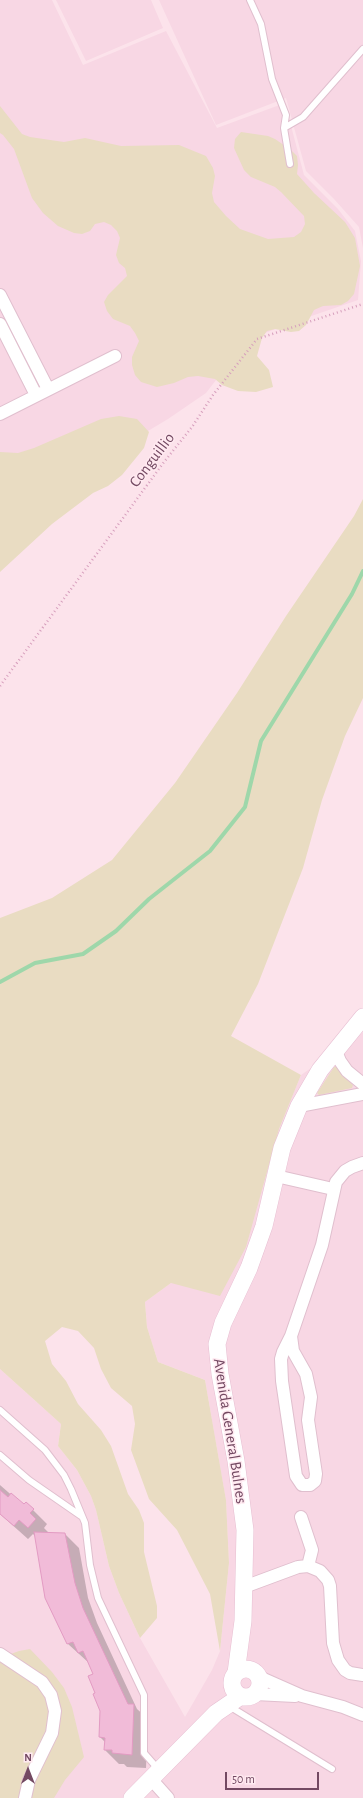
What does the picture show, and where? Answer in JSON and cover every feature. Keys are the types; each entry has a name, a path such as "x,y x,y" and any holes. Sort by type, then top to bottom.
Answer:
{"street":[{"path":"0,295 48,389"},
{"path":"0,324 36,395"},
{"path":"0,414 115,356"},
{"name":"Avenida General Bulnes","path":"235,1695 243,1621 245,1530 243,1503 220,1374 217,1344 223,1323 249,1268 264,1226 282,1148 299,1106 320,1070 363,1017"},
{"path":"336,1051 340,1061 347,1071 363,1084"},
{"path":"299,1106 363,1094"},
{"path":"291,1336 293,1351 306,1374 311,1397 308,1420 316,1474 315,1481 310,1485 302,1485 296,1476 282,1381 281,1359 291,1336 322,1245 333,1189 336,1182 345,1171 363,1163"},
{"path":"276,1176 333,1189"},
{"path":"301,1517 312,1550 308,1566"},
{"path":"244,1586 277,1573 298,1567 308,1566 320,1571 328,1580 330,1586 333,1643 338,1660 345,1670 350,1673 363,1675"},
{"name":"Avenida General Bulnes","path":"243,1621 256,1674"},
{"path":"0,1654 42,1682 51,1695 55,1711 52,1733 29,1780 25,1798"},
{"path":"235,1695 244,1669 302,1696 343,1707 363,1715"},
{"path":"132,1798 235,1695 260,1686 256,1674"},
{"path":"235,1695 302,1696"},
{"path":"155,1775 168,1798"}],"lane":[{"path":"250,0 261,24 272,79 286,115 284,128 290,164"},
{"path":"284,128 303,117 363,49"},
{"path":"0,1410 34,1439 55,1462 71,1489 85,1523 90,1565 98,1598 144,1695 144,1753 155,1775"},
{"path":"0,1455 29,1480 81,1516"},
{"path":"235,1695 246,1718 332,1769"}],"path":[{"name":"Conguillio","path":"0,686 164,462 192,427 213,395 258,339 363,304"}],"shaded area":[{"path":"0,0 52,0 83,65 166,31 217,128 285,103 304,175 338,209 355,231 361,261 358,300 247,340 206,393 168,419 31,501 0,516"},
{"path":"56,0 151,0 163,28 86,61"},
{"path":"159,0 363,0 363,248 359,227 306,171 286,98 216,125"},
{"path":"0,106 22,134 30,137 64,142 85,138 121,146 179,145 206,156 213,168 215,176 212,193 214,202 240,229 268,239 294,237 301,232 305,224 304,216 275,187 251,177 244,170 234,148 235,139 241,132 268,136 275,139 297,156 297,174 314,193 345,222 355,238 360,266 354,294 348,301 341,305 323,306 314,310 306,325 299,331 291,332 275,329 267,331 262,338 257,356 269,370 273,387 256,392 238,391 222,385 215,379 198,376 188,377 174,383 157,387 141,382 135,375 132,365 132,357 139,341 130,326 113,319 107,311 104,302 108,295 127,276 125,268 119,263 116,255 120,238 117,231 111,225 104,222 95,224 90,231 82,234 74,233 58,226 43,213 32,198 14,149 0,133"},
{"path":"119,416 137,419 149,432 144,448 122,475 108,486 93,493 52,524 0,572 0,452 18,453 34,448 101,419"},
{"path":"363,499 363,698 345,736 322,800 303,868 258,984 231,1036 301,1075 279,1129 246,1247 220,1296 171,1283 145,1302 147,1327 158,1362 205,1380 226,1500 229,1563 220,1651 210,1594 177,1530 149,1499 131,1450 135,1424 132,1406 111,1388 101,1369 94,1348 78,1331 62,1327 45,1341 52,1364 66,1381 78,1404 101,1430 111,1446 128,1494 139,1510 144,1523 144,1552 157,1606 157,1618 140,1638 119,1593 109,1566 96,1510 91,1496 77,1470 58,1446 61,1424 0,1369 0,918 52,898 112,860 175,783 237,693 286,616 354,516"},
{"path":"363,1032 363,1798 41,1798 59,1691 0,1647 0,1369 61,1424 58,1446 77,1470 91,1496 96,1510 109,1566 119,1593 140,1638 185,1717 212,1670 220,1651 229,1563 226,1501 205,1380 158,1362 147,1327 145,1302 171,1283 279,1128 301,1075"},
{"path":"339,1066 343,1075 353,1085 352,1088 319,1095 317,1093 334,1067"},
{"path":"30,1649 52,1672 64,1688 72,1707 84,1757 65,1780 54,1798 0,1798 0,1658 19,1651"}],"building":[{"path":"0,1490 8,1497 11,1493 24,1504 26,1502 34,1509 30,1513 36,1519 28,1528 19,1520 14,1526 0,1514"},
{"path":"34,1532 65,1533 75,1583 83,1608 128,1704 134,1704 132,1755 112,1753 112,1750 104,1750 105,1738 99,1737 100,1711 88,1676 93,1674 83,1651 78,1653 73,1642 67,1644 45,1598"}],"waterway":[{"path":"0,982 35,963 83,954 116,931 149,899 210,851 245,807 261,741 352,594 363,571"}]}
